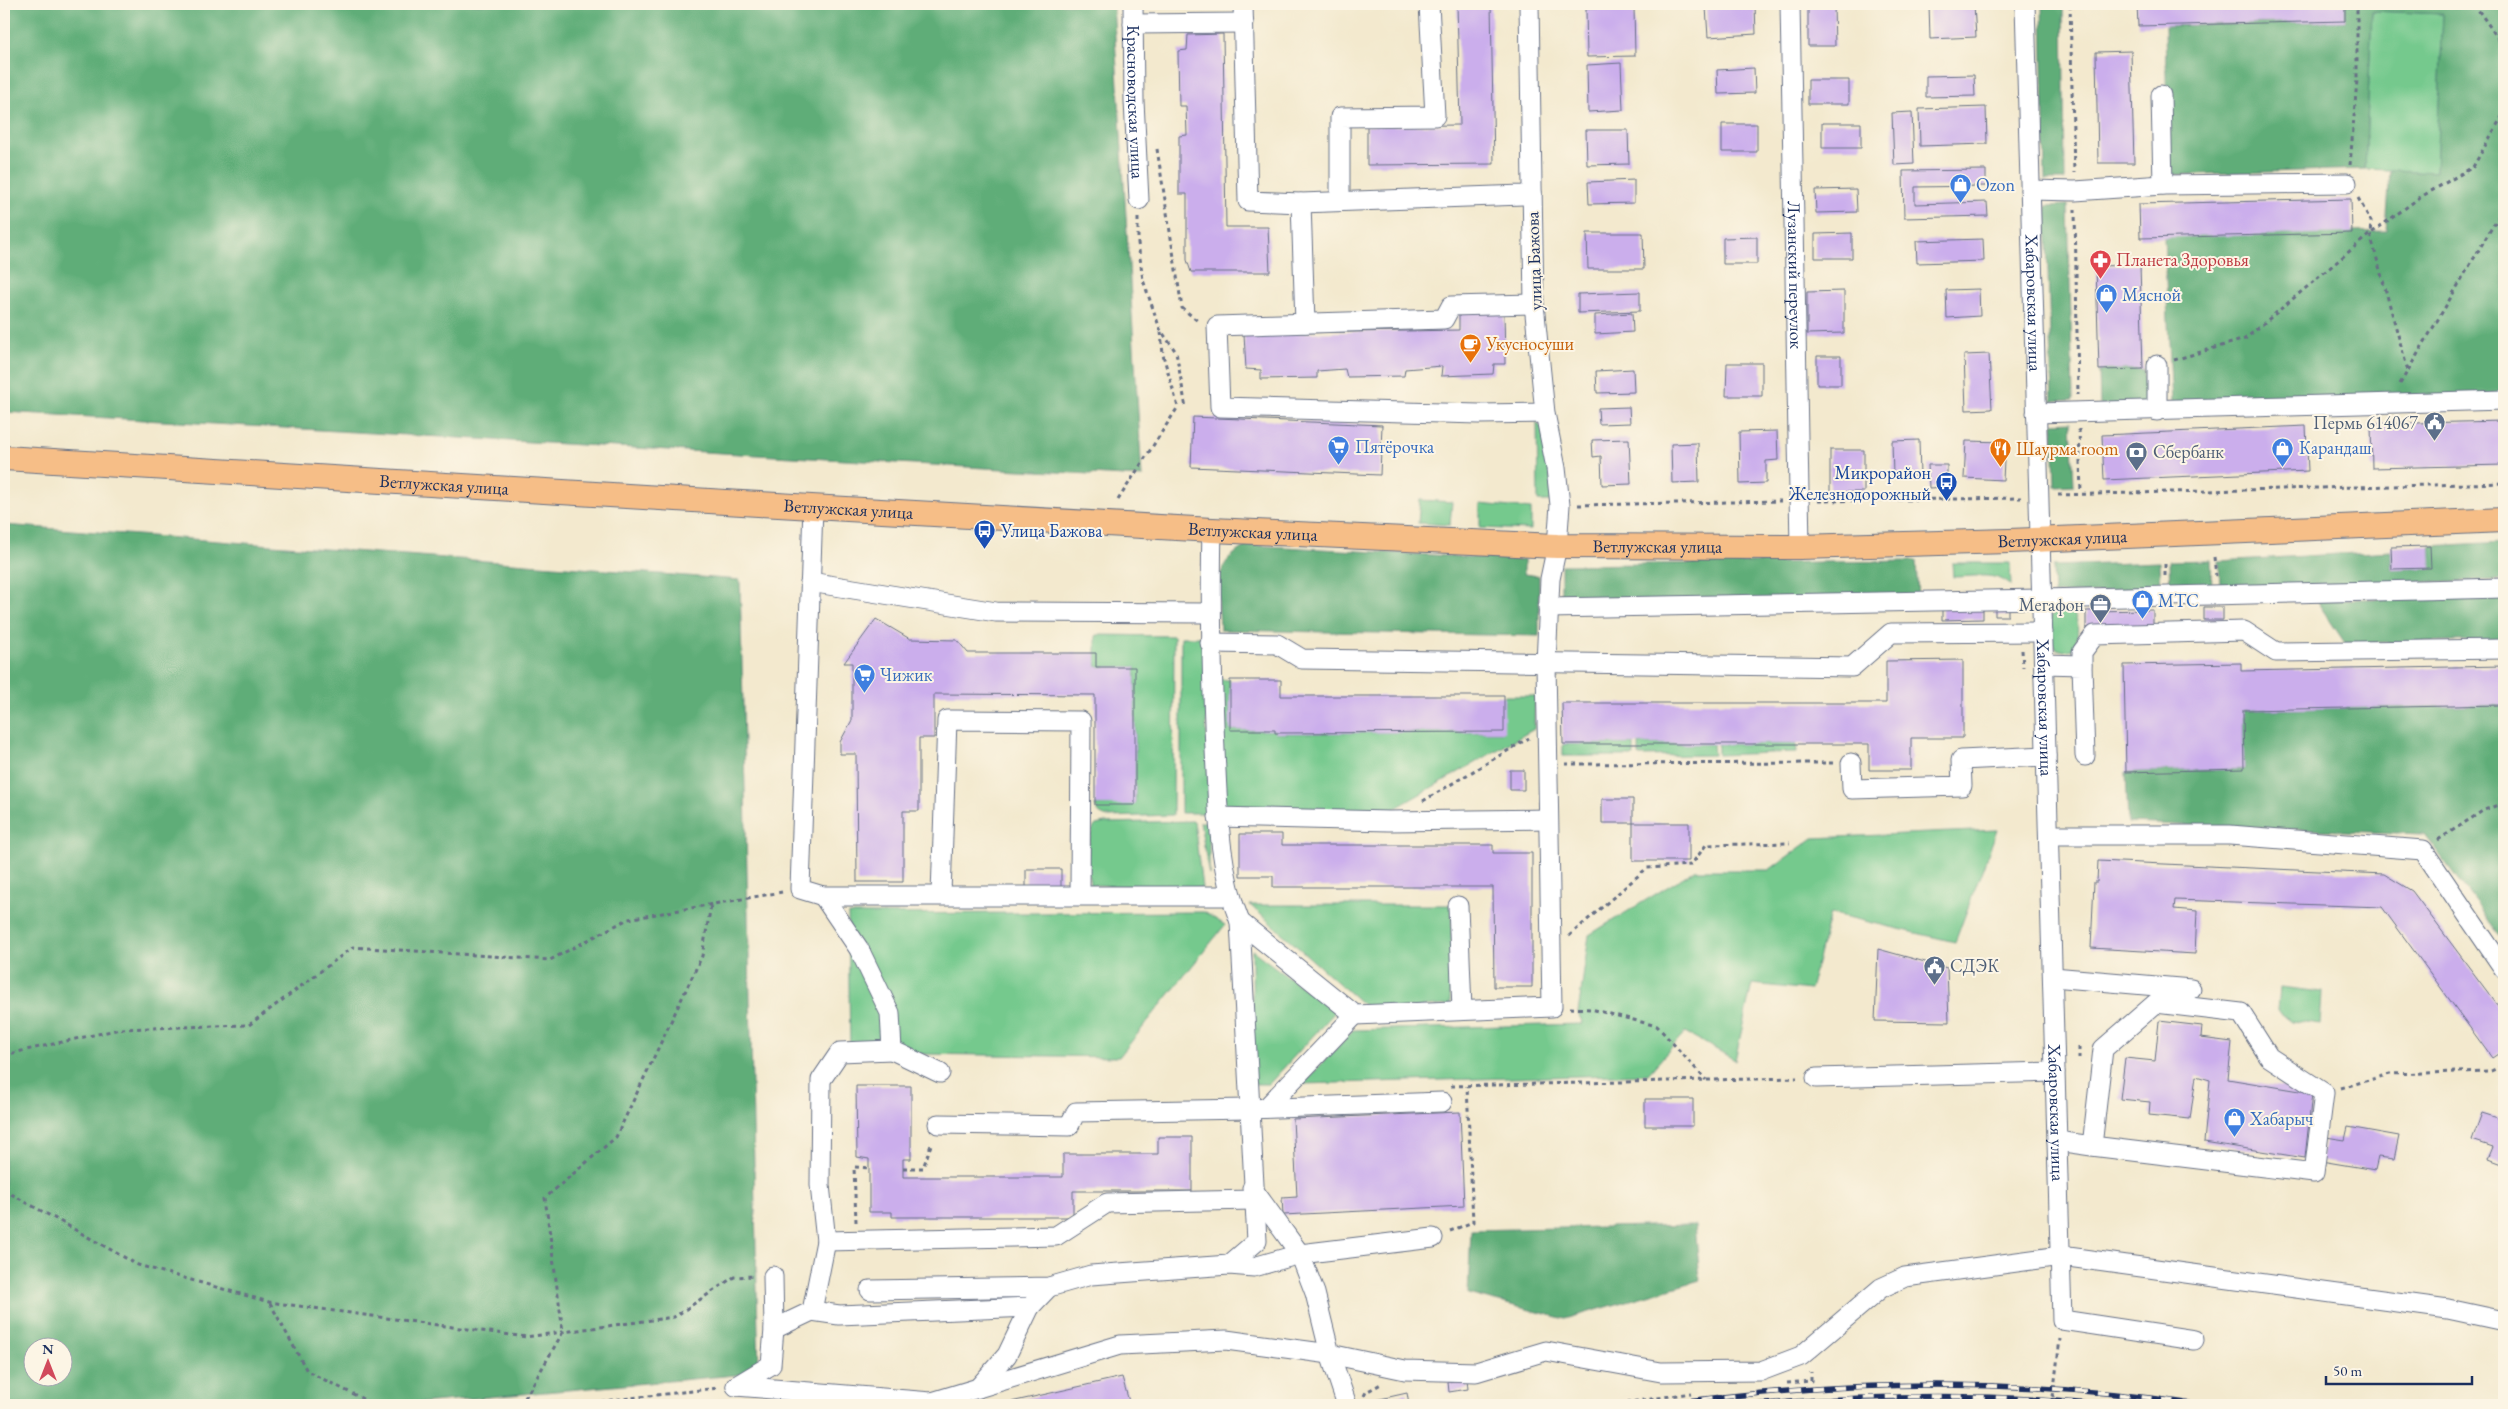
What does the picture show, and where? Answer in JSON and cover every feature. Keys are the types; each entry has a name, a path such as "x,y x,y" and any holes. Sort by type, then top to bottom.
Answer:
{"main road":[{"name":"Ветлужская улица","path":"4,458 1212,530 1556,546 1800,547 2039,540 2504,520"}],"street":[{"name":"Красноводская улица","path":"1133,4 1138,200"},
{"path":"1243,4 1248,201 1301,203 1340,200 1523,195 1532,193"},
{"path":"1340,200 1340,116 1435,116 1429,4"},
{"name":"улица Бажова","path":"1529,4 1534,304 1545,413 1556,468 1560,505 1556,546 1550,579 1546,663 1552,1007"},
{"name":"Лузанский переулок","path":"1790,4 1800,547"},
{"name":"Хабаровская улица","path":"2025,4 2062,1320"},
{"path":"1133,24 1244,23"},
{"path":"2161,95 2163,185"},
{"path":"2030,190 2075,191 2163,185 2347,183"},
{"path":"1301,203 1305,323"},
{"path":"1534,304 1451,306 1444,319 1217,326 1220,406 1479,414 1545,413"},
{"path":"2156,365 2157,411"},
{"path":"2036,413 2504,400"},
{"path":"813,507 800,889 823,896 941,894 1229,896"},
{"path":"1212,530 1210,643 1218,816 1229,896 1240,922 1257,1109 1253,1194 1257,1240 1229,1265"},
{"path":"810,582 996,612 1210,613"},
{"path":"1548,608 2504,588"},
{"path":"2085,756 2082,652 2095,635 2244,631 2276,652 2504,649"},
{"path":"1210,643 1277,644 1302,659 1852,667 1891,633 2043,632"},
{"path":"2044,664 2082,665"},
{"path":"941,894 947,720 1081,721 1080,894"},
{"path":"1851,763 1852,789 1962,786 1961,760 2046,756"},
{"path":"1218,816 1389,821 1548,820"},
{"path":"2048,836 2230,835 2423,850 2504,969"},
{"path":"823,896 859,949 890,1013 892,1050"},
{"path":"1458,906 1462,1010"},
{"path":"1240,922 1355,1015"},
{"path":"2052,977 2191,989"},
{"path":"2057,1141 2092,1146 2314,1173 2324,1093 2269,1057 2241,1013 2156,1003 2103,1049 2092,1146"},
{"path":"1257,1109 1355,1015 1552,1007"},
{"path":"812,1311 826,1240 820,1185 822,1080 840,1052 892,1050 940,1073"},
{"path":"1816,1078 2055,1072"},
{"path":"938,1124 1068,1126 1076,1112 1257,1109 1445,1094"},
{"path":"826,1240 1056,1236 1107,1203 1253,1194"},
{"path":"1253,1194 1300,1254 1315,1293 1330,1354 1347,1405"},
{"path":"870,1290 1050,1287 1091,1275 1229,1265 1254,1267 1300,1254 1433,1238"},
{"path":"736,1386 926,1404 1120,1345 1226,1340 1330,1354 1405,1370 1476,1372 1546,1351 1661,1372 1761,1371 1801,1356 1881,1288 1905,1277 2060,1256 2448,1308 2504,1321"},
{"path":"736,1386 771,1365 774,1329 773,1276"},
{"path":"978,1388 1007,1355 1030,1307 1050,1287"},
{"path":"774,1329 812,1311 839,1315 1030,1307"},
{"path":"2062,1320 2194,1340"}],"path":[{"path":"2070,4 2078,385"},
{"path":"2357,4 2355,123 2353,150 2347,183 2371,221 2370,234 2408,371"},
{"path":"2474,4 2504,47"},
{"path":"2156,365 2245,338 2370,234 2419,198 2474,166 2504,113"},
{"path":"1157,147 1182,308 1198,322 1217,326"},
{"path":"1118,500 1178,408 1163,354 1160,329 1143,280 1138,243 1138,200"},
{"path":"2389,404 2504,207"},
{"path":"1160,329 1176,352 1186,408"},
{"path":"2078,413 2081,493"},
{"path":"2214,557 2216,577"},
{"path":"1389,821 1547,728"},
{"path":"1547,764 1851,763"},
{"path":"2423,850 2484,810 2504,803"},
{"path":"1550,952 1647,868 1691,865 1706,845 1790,843"},
{"path":"4,1055 120,1029 249,1025 353,947 550,960 628,919 800,889"},
{"path":"521,1405 563,1332 545,1198 616,1137 702,956 711,905"},
{"path":"1552,1007 1591,1009 1657,1026 1706,1080"},
{"path":"2079,1047 2079,1058"},
{"path":"2324,1093 2390,1074 2491,1071 2504,1065"},
{"path":"1445,1094 1467,1086 1816,1078"},
{"path":"1433,1238 1473,1222 1467,1086"},
{"path":"903,1168 923,1168 938,1124"},
{"path":"857,1240 854,1167 869,1168"},
{"path":"4,1190 138,1265 270,1302 526,1337 674,1317 734,1276"},
{"path":"270,1302 307,1371 375,1405"},
{"path":"2052,1405 2062,1320"},
{"path":"569,1405 736,1386"},
{"path":"208,1405 226,1405"}],"green space":[{"path":"4,4 1113,4 1142,477 4,412"},
{"path":"2042,4 2063,4 2065,180 2045,180"},
{"path":"2345,4 2504,4 2504,394 2172,405 2164,237 2386,231 2390,170 2436,172 2443,14 2372,11 2365,169 2168,175 2165,26 2345,21"},
{"path":"2372,11 2443,14 2436,172 2365,169"},
{"path":"2068,205 2073,400 2052,401 2046,206"},
{"path":"2143,369 2145,404 2100,406 2099,370"},
{"path":"1537,422 1542,428 1554,501 1538,501"},
{"path":"2071,422 2074,485 2055,486 2053,423"},
{"path":"1420,500 1452,502 1450,525 1418,523"},
{"path":"1480,504 1531,509 1531,530 1480,528"},
{"path":"4,525 740,580 759,1373 398,1405 4,1405"},
{"path":"2504,542 2504,580 2220,587 2219,561 2391,551 2392,569 2430,568 2430,546"},
{"path":"1248,545 1524,560 1524,574 1539,576 1539,636 1220,630 1218,592 1222,571 1227,561"},
{"path":"2211,560 2212,589 2170,590 2169,561"},
{"path":"1916,561 1918,598 1561,603 1561,565"},
{"path":"2160,562 2161,590 2054,594 2053,566"},
{"path":"1952,563 2010,563 2011,586 1999,578 1953,577"},
{"path":"2504,596 2504,640 2345,643 2316,600"},
{"path":"2058,611 2071,611 2076,618 2077,635 2073,649 2064,651 2057,649 2050,640 2050,616"},
{"path":"1096,635 1174,636 1173,815 1108,817 1100,813 1096,808 1095,805 1135,804 1135,667 1096,667"},
{"path":"1181,637 1204,637 1209,813 1181,813"},
{"path":"1219,679 1230,680 1230,730 1275,730 1275,733 1503,732 1504,696 1535,696 1534,729 1380,817 1225,813"},
{"path":"2504,705 2504,941 2424,834 2128,823 2126,772 2244,769 2243,710"},
{"path":"1563,744 1634,744 1634,756 1563,756"},
{"path":"1639,744 1713,744 1714,755 1639,756"},
{"path":"1718,744 1796,744 1797,752 1718,755"},
{"path":"1194,821 1202,888 1091,885 1088,872 1088,854 1090,836 1096,825 1105,823"},
{"path":"1200,822 1209,822 1209,875"},
{"path":"1997,830 1955,942 1830,913 1810,990 1752,984 1735,1060 1685,1032 1648,1074 1303,1084 1353,1030 1583,1024 1578,1013 1589,935 1695,870 1769,870 1813,838"},
{"path":"1250,905 1452,905 1450,1005 1370,1011"},
{"path":"1204,912 1225,925 1119,1057 850,1053 848,914"},
{"path":"1252,950 1335,1012 1269,1084 1253,1084"},
{"path":"2280,987 2322,992 2320,1025 2291,1021 2278,1011"},
{"path":"1695,1225 1700,1280 1565,1319 1468,1294 1471,1230"}],"building":[{"path":"1191,4 1226,4 1226,8 1192,8"},
{"path":"1457,4 1491,4 1494,164 1367,165 1367,126 1460,125"},
{"path":"1929,4 1974,4 1976,37 1930,39"},
{"path":"2137,4 2345,4 2345,21 2138,26"},
{"path":"1755,5 1756,34 1708,37 1706,7"},
{"path":"1808,6 1834,6 1835,46 1808,46"},
{"path":"1634,7 1635,56 1587,57 1586,9"},
{"path":"1223,34 1226,227 1268,227 1270,272 1191,272 1187,260 1187,194 1179,194 1179,136 1187,135 1186,106 1179,106 1178,51 1187,50 1188,35"},
{"path":"2131,51 2134,163 2098,163 2096,52"},
{"path":"1621,63 1623,110 1588,112 1587,65"},
{"path":"1754,68 1755,93 1718,94 1717,70"},
{"path":"1974,75 1975,96 1926,97 1926,76"},
{"path":"1808,80 1849,80 1849,104 1808,104"},
{"path":"1986,107 1987,144 1920,146 1919,109"},
{"path":"1912,112 1914,164 1894,165 1892,113"},
{"path":"1822,123 1861,123 1861,148 1822,148"},
{"path":"1722,124 1757,124 1757,152 1722,152"},
{"path":"1586,130 1628,130 1629,164 1587,165"},
{"path":"1986,170 1986,186 1915,187 1915,204 1987,202 1988,216 1904,218 1903,171"},
{"path":"1634,180 1634,203 1589,204 1588,182"},
{"path":"1856,189 1857,212 1816,213 1815,190"},
{"path":"2351,199 2352,233 2140,238 2139,204"},
{"path":"1587,233 1643,233 1644,269 1588,269"},
{"path":"1852,233 1852,258 1815,258 1815,234"},
{"path":"1757,237 1757,264 1723,264 1723,238"},
{"path":"1983,239 1984,261 1917,263 1916,241"},
{"path":"2140,265 2143,369 2099,370 2096,266"},
{"path":"1979,289 1980,316 1947,318 1946,290"},
{"path":"1844,291 1844,333 1807,334 1807,292"},
{"path":"1640,292 1640,311 1578,313 1578,294"},
{"path":"1504,310 1505,364 1494,364 1493,374 1441,376 1442,366 1405,369 1404,376 1347,377 1345,369 1317,371 1317,378 1261,379 1261,370 1246,369 1244,334 1459,330 1459,311"},
{"path":"1632,313 1633,332 1595,334 1595,315"},
{"path":"1989,354 1992,409 1966,410 1964,355"},
{"path":"1817,356 1841,356 1841,385 1817,385"},
{"path":"1727,363 1762,363 1762,396 1726,396"},
{"path":"1633,369 1634,392 1597,393 1596,371"},
{"path":"1629,407 1630,423 1599,424 1598,408"},
{"path":"1193,417 1382,425 1380,475 1191,467"},
{"path":"2504,421 2504,465 2372,468 2371,424"},
{"path":"2306,426 2308,471 2104,480 2102,435"},
{"path":"1777,431 1778,460 1766,461 1766,483 1740,484 1739,432"},
{"path":"1629,439 1631,484 1602,485 1601,456 1593,457 1592,440"},
{"path":"1919,440 1920,476 1893,476 1892,441"},
{"path":"1966,441 2005,442 2003,480 1964,478"},
{"path":"1698,443 1699,482 1672,483 1671,444"},
{"path":"1830,450 1864,450 1864,492 1830,492"},
{"path":"1928,465 1947,465 1947,487 1929,488"},
{"path":"2430,546 2431,568 2392,569 2391,547"},
{"path":"1995,604 2008,604 2008,616 1995,616"},
{"path":"1942,605 1983,605 1983,619 1942,620"},
{"path":"2204,607 2223,607 2223,620 2204,620"},
{"path":"2153,610 2153,626 2086,628 2086,611"},
{"path":"876,619 910,639 957,640 968,653 1096,653 1096,667 1135,667 1135,805 1095,805 1095,695 934,694 934,738 919,738 919,811 903,811 903,882 857,882 856,754 840,754 840,742 852,720 852,663 844,663"},
{"path":"1963,660 1963,738 1911,738 1911,770 1869,770 1869,744 1563,744 1562,703 1886,703 1886,661"},
{"path":"2241,663 2241,671 2504,666 2504,705 2243,710 2244,769 2126,772 2124,665"},
{"path":"1230,680 1281,680 1281,696 1504,696 1504,732 1275,733 1275,730 1230,730"},
{"path":"1510,770 1524,770 1524,790 1510,790"},
{"path":"1602,799 1633,799 1633,823 1602,823"},
{"path":"1633,823 1689,823 1689,861 1633,861"},
{"path":"1240,834 1282,834 1282,845 1493,845 1493,853 1532,853 1532,987 1494,987 1493,887 1273,887 1273,876 1240,876"},
{"path":"2098,861 2384,874 2412,891 2504,1014 2504,1050 2492,1058 2382,907 2175,900 2174,909 2197,911 2195,954 2091,948 2094,882 2097,882"},
{"path":"1026,869 1061,869 1061,887 1026,887"},
{"path":"1878,949 1947,968 1949,1022 1875,1021"},
{"path":"2159,1021 2202,1026 2201,1038 2232,1042 2228,1079 2312,1093 2305,1158 2204,1142 2210,1080 2196,1076 2190,1119 2149,1115 2150,1102 2120,1099 2125,1058 2155,1061"},
{"path":"856,1086 911,1086 911,1159 903,1159 903,1177 1063,1177 1063,1154 1158,1154 1158,1137 1192,1137 1192,1191 1073,1191 1073,1217 892,1217 892,1212 869,1212 869,1159 857,1157"},
{"path":"1645,1099 1693,1099 1693,1126 1645,1126"},
{"path":"1460,1112 1464,1206 1283,1215 1282,1198 1297,1197 1293,1119"},
{"path":"2482,1113 2504,1120 2504,1165 2488,1159 2493,1147 2472,1140"},
{"path":"2348,1127 2399,1136 2394,1159 2378,1157 2375,1170 2321,1161 2326,1137 2345,1140"},
{"path":"1122,1377 1130,1405 1002,1404"},
{"path":"1467,1379 1468,1389 1449,1392 1448,1382"},
{"path":"1407,1393 1409,1405 1372,1405 1371,1401"},
{"path":"1595,1401 1596,1405 1575,1405 1575,1404"}],"railway":[{"path":"1658,1405 1793,1391 1929,1385 2065,1390 2200,1405"},
{"path":"1754,1405 1926,1396 2012,1398 2098,1405"}],"place":[{"name":"Ozon","path":"1960,204"},
{"name":"Планета Здоровья","path":"2100,279"},
{"name":"Мясной","path":"2106,314"},
{"name":"Укусносуши","path":"1470,363"},
{"name":"Пермь 614067","path":"2434,442"},
{"name":"Пятёрочка","path":"1339,466"},
{"name":"Карандаш","path":"2283,467"},
{"name":"Шаурма room","path":"2000,468"},
{"name":"Сбербанк","path":"2137,471"},
{"name":"Микрорайон Железнодорожный","path":"1947,502"},
{"name":"Улица Бажова","path":"985,550"},
{"name":"МТС","path":"2142,620"},
{"name":"Мегафон","path":"2100,624"},
{"name":"Чижик","path":"864,694"},
{"name":"СДЭК","path":"1934,985"},
{"name":"Хабарыч","path":"2234,1138"}]}
